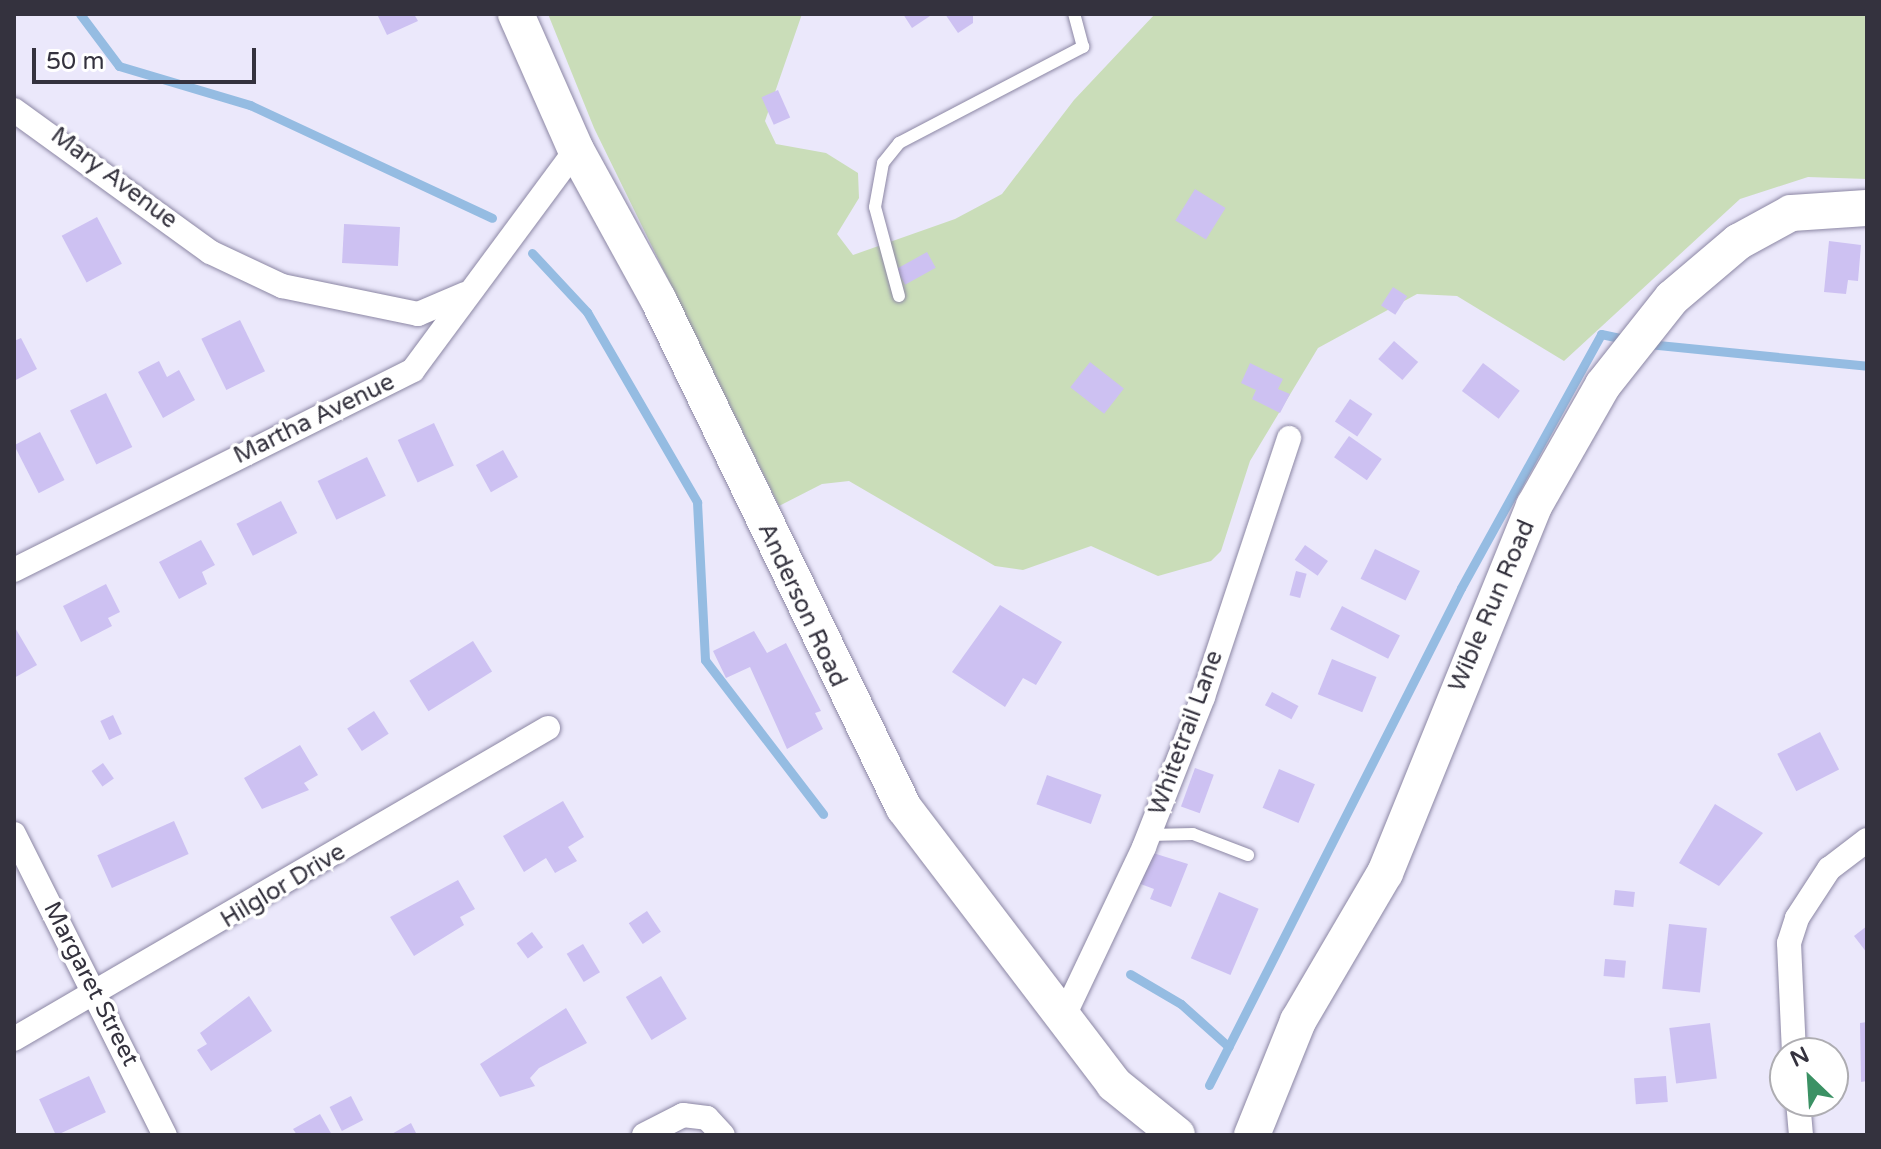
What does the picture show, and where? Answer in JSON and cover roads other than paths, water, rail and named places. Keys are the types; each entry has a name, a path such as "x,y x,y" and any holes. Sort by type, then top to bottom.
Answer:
{"street":[{"name":"Anderson Road","path":"516,14 576,150 658,299 904,808 1062,1020 1120,1092 1177,1135"},
{"name":"Mary Avenue","path":"14,110 32,116 210,252 282,286 372,309 418,314 465,294"},
{"name":"Martha Avenue","path":"14,570 413,370 465,294 576,150"},
{"name":"Wible Run Road","path":"1252,1135 1298,1021 1385,873 1528,520 1603,385 1648,325 1707,266 1765,225 1791,213 1867,208"},
{"name":"Whitetrail Lane","path":"1062,1020 1149,835 1289,438"},
{"name":"Hilglor Drive","path":"14,1039 98,996 548,728"},
{"name":"Margaret Street","path":"14,834 98,996 165,1135"},
{"path":"1793,1037 1789,943 1797,918 1829,869 1867,840"},
{"path":"644,1135 683,1115 707,1118 723,1135"}],"lane":[{"path":"899,296 875,207 883,163 899,143 1083,47 1074,14"},
{"path":"1149,835 1193,834 1248,855"}],"waterway":[{"path":"80,14 119,66 250,105 492,218"},
{"path":"532,253 587,312 697,502 705,660 823,814"},
{"path":"1209,1085 1461,588 1601,334 1630,340"},
{"path":"1648,344 1867,366"},
{"path":"1130,974 1181,1004 1229,1047"}]}
